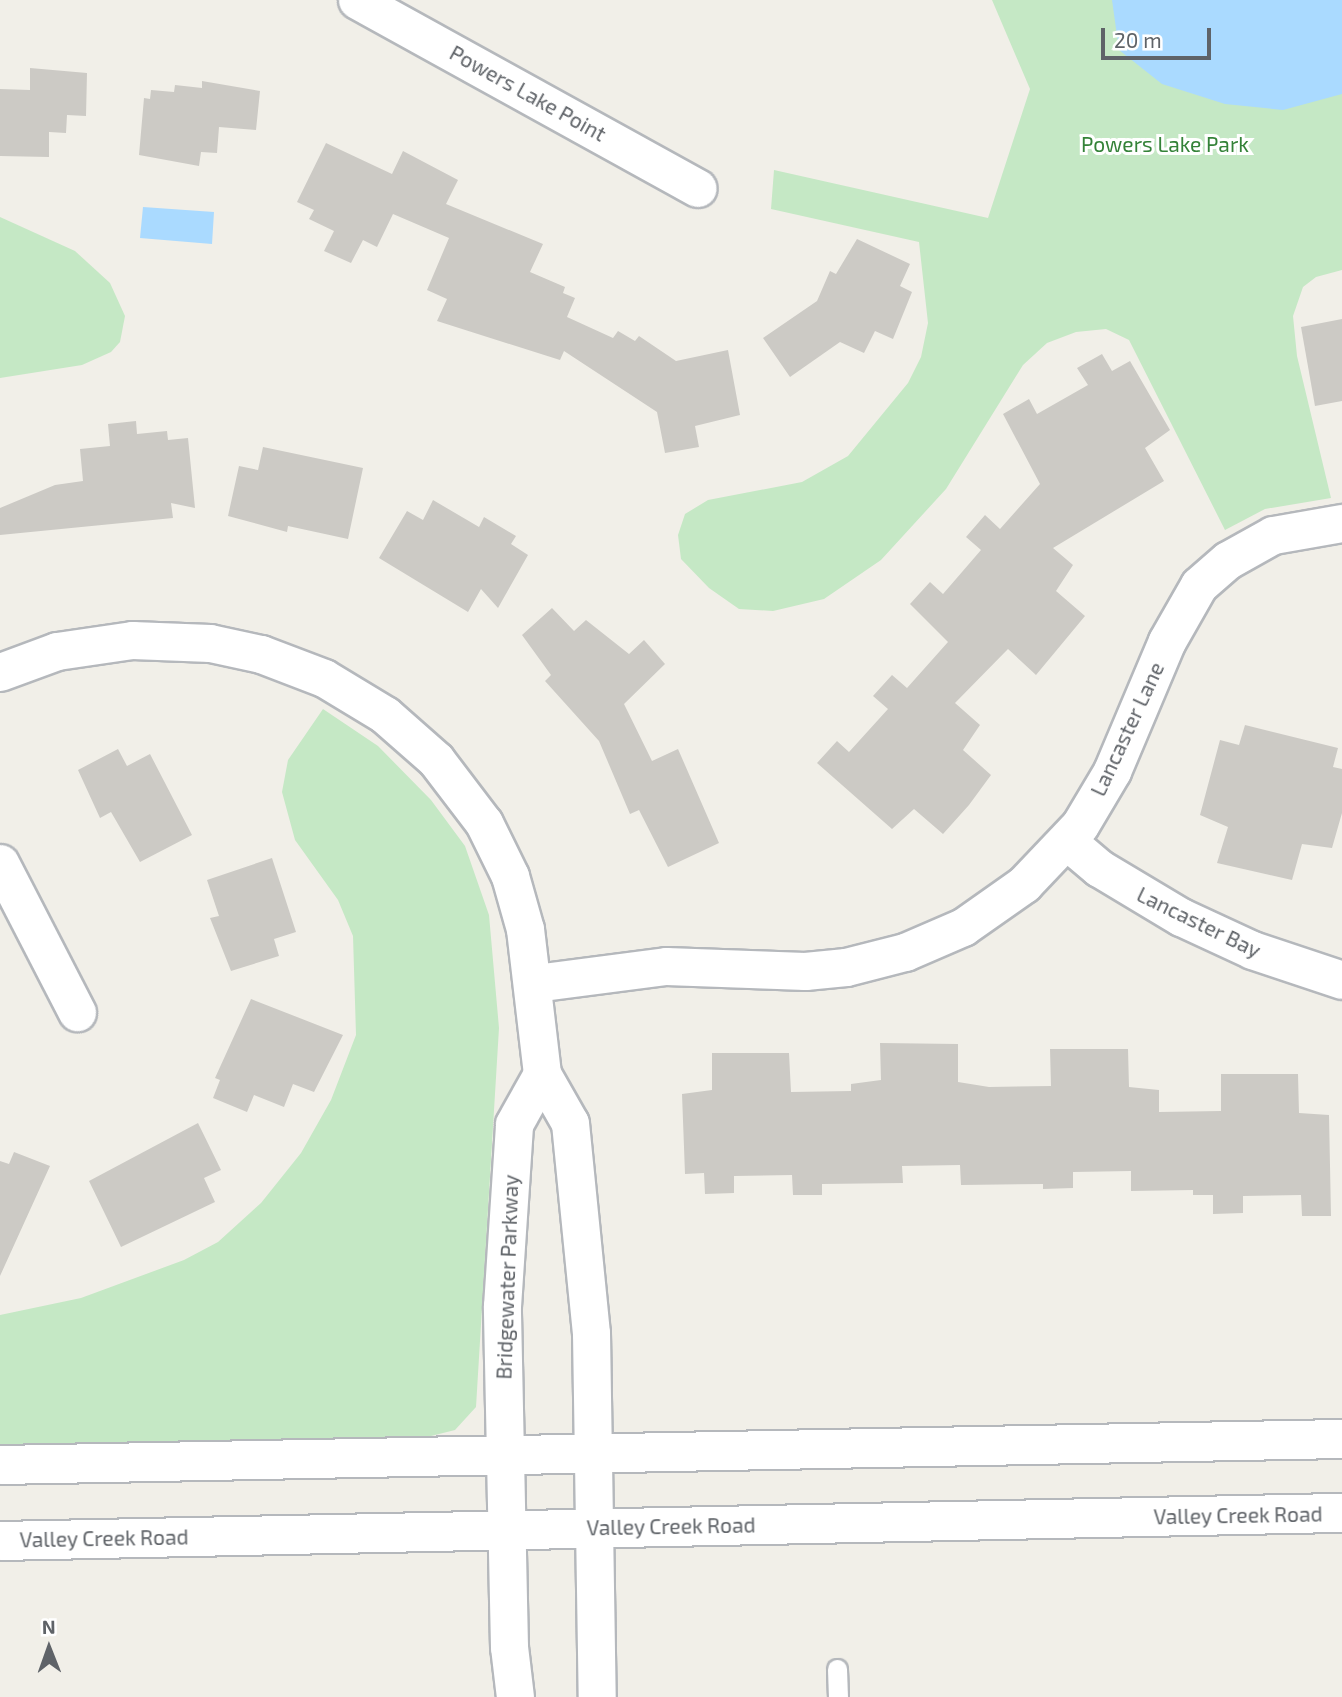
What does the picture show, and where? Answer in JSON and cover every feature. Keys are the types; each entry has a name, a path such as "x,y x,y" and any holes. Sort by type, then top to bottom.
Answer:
{"main road":[{"path":"0,1465 1342,1439"},
{"name":"Valley Creek Road","path":"0,1541 1342,1513"}],"street":[{"name":"Powers Lake Point","path":"357,0 698,188"},
{"name":"Lancaster Lane","path":"535,983 666,966 806,971 881,960 921,947 979,918 1024,884 1067,841 1112,771 1167,641 1199,585 1228,560 1273,535 1342,523"},
{"path":"0,672 86,645 177,639 226,645 278,659 355,695 424,748 484,823 516,893 535,983 542,1074 570,1124 588,1289 595,1453 597,1697"},
{"name":"Lancaster Bay","path":"1067,841 1106,872 1181,917 1252,950 1342,981"},
{"path":"0,863 77,1012"},
{"name":"Bridgewater Parkway","path":"515,1697 509,1647 502,1307 514,1124 542,1074"}],"lane":[{"path":"837,1669 838,1697"}],"green space":[{"name":"Powers Lake Park","path":"992,0 1342,0 1342,270 1316,277 1303,287 1293,316 1297,356 1331,498 1265,509 1225,530 1129,340 1106,329 1076,332 1047,343 1023,365 946,489 881,560 824,599 773,611 739,609 709,588 681,559 678,535 685,514 708,500 802,482 848,456 908,383 921,357 928,323 919,242 771,209 774,170 988,218 1030,89"},
{"path":"0,217 75,251 110,283 125,316 120,342 111,352 82,365 0,378"},
{"path":"323,709 378,746 431,800 465,846 489,915 499,1028 476,1407 455,1430 427,1437 0,1445 0,1315 81,1298 184,1260 218,1242 261,1203 301,1153 331,1100 356,1035 353,936 338,900 295,840 282,792 288,760"}],"water":[{"path":"1112,0 1342,0 1342,94 1283,110 1225,104 1162,84 1119,50"},
{"path":"143,207 214,212 212,244 140,238"}],"building":[{"path":"30,68 87,73 86,116 67,115 66,133 49,132 49,157 0,156 0,89 30,90"},
{"path":"202,81 260,91 256,130 219,127 217,153 201,152 199,166 139,155 144,98 150,99 151,90 174,92 175,85 202,88"},
{"path":"326,143 392,174 403,151 458,180 446,204 543,244 530,272 565,287 563,293 575,298 567,317 613,338 618,331 635,341 639,336 676,361 728,350 740,415 695,426 699,447 665,453 657,412 564,351 560,360 437,321 447,299 427,290 449,238 393,214 377,247 363,240 351,263 324,251 334,231 309,219 314,210 297,202"},
{"path":"857,239 910,264 900,286 912,292 893,339 875,331 864,353 840,342 790,377 763,338 817,301 830,271 836,274"},
{"path":"1342,319 1342,401 1315,406 1301,327"},
{"path":"1102,354 1112,371 1130,361 1170,430 1145,448 1164,481 1053,548 1073,565 1056,591 1085,616 1036,675 1008,649 955,703 980,725 963,750 991,775 943,834 914,809 892,829 817,763 837,741 849,752 888,709 873,696 892,675 907,688 948,642 910,604 930,582 943,594 981,550 966,537 985,515 1000,529 1040,484 1003,414 1029,399 1037,414 1088,385 1077,368"},
{"path":"136,421 137,434 167,431 168,440 188,438 195,508 171,503 173,518 0,535 0,508 55,485 83,481 80,449 110,446 108,424"},
{"path":"263,447 363,468 348,539 288,526 287,532 228,516 239,466 258,470"},
{"path":"433,500 479,527 484,517 516,536 511,544 528,555 498,608 481,589 468,612 379,558 407,511 423,520"},
{"path":"552,608 574,631 586,620 629,654 644,640 665,664 624,704 652,761 678,749 719,843 668,867 639,810 630,814 599,741 545,681 551,675 522,635"},
{"path":"1245,725 1338,748 1333,767 1342,769 1342,813 1332,848 1302,844 1292,880 1217,863 1228,827 1200,815 1220,740 1239,745"},
{"path":"118,749 127,766 150,754 192,835 140,862 111,812 100,818 78,770"},
{"path":"272,858 296,932 274,939 279,956 231,971 210,918 219,916 207,880"},
{"path":"251,999 343,1035 314,1092 293,1084 284,1107 254,1095 247,1112 213,1098 220,1080 215,1078"},
{"path":"880,1043 958,1044 958,1082 989,1087 1051,1086 1050,1049 1128,1049 1129,1087 1159,1090 1159,1112 1221,1111 1221,1074 1298,1074 1299,1113 1329,1115 1331,1216 1302,1216 1301,1195 1243,1196 1243,1213 1213,1214 1213,1195 1193,1195 1193,1190 1131,1191 1131,1171 1073,1172 1073,1188 1043,1189 1043,1184 961,1185 960,1165 902,1166 903,1183 822,1184 822,1195 793,1195 792,1175 734,1176 734,1193 705,1194 704,1173 685,1174 682,1094 712,1090 712,1053 789,1053 791,1092 851,1091 851,1084 881,1080"},
{"path":"198,1123 221,1170 204,1178 215,1202 121,1247 89,1181"},
{"path":"14,1152 50,1166 0,1276 0,1161 9,1164"}]}
